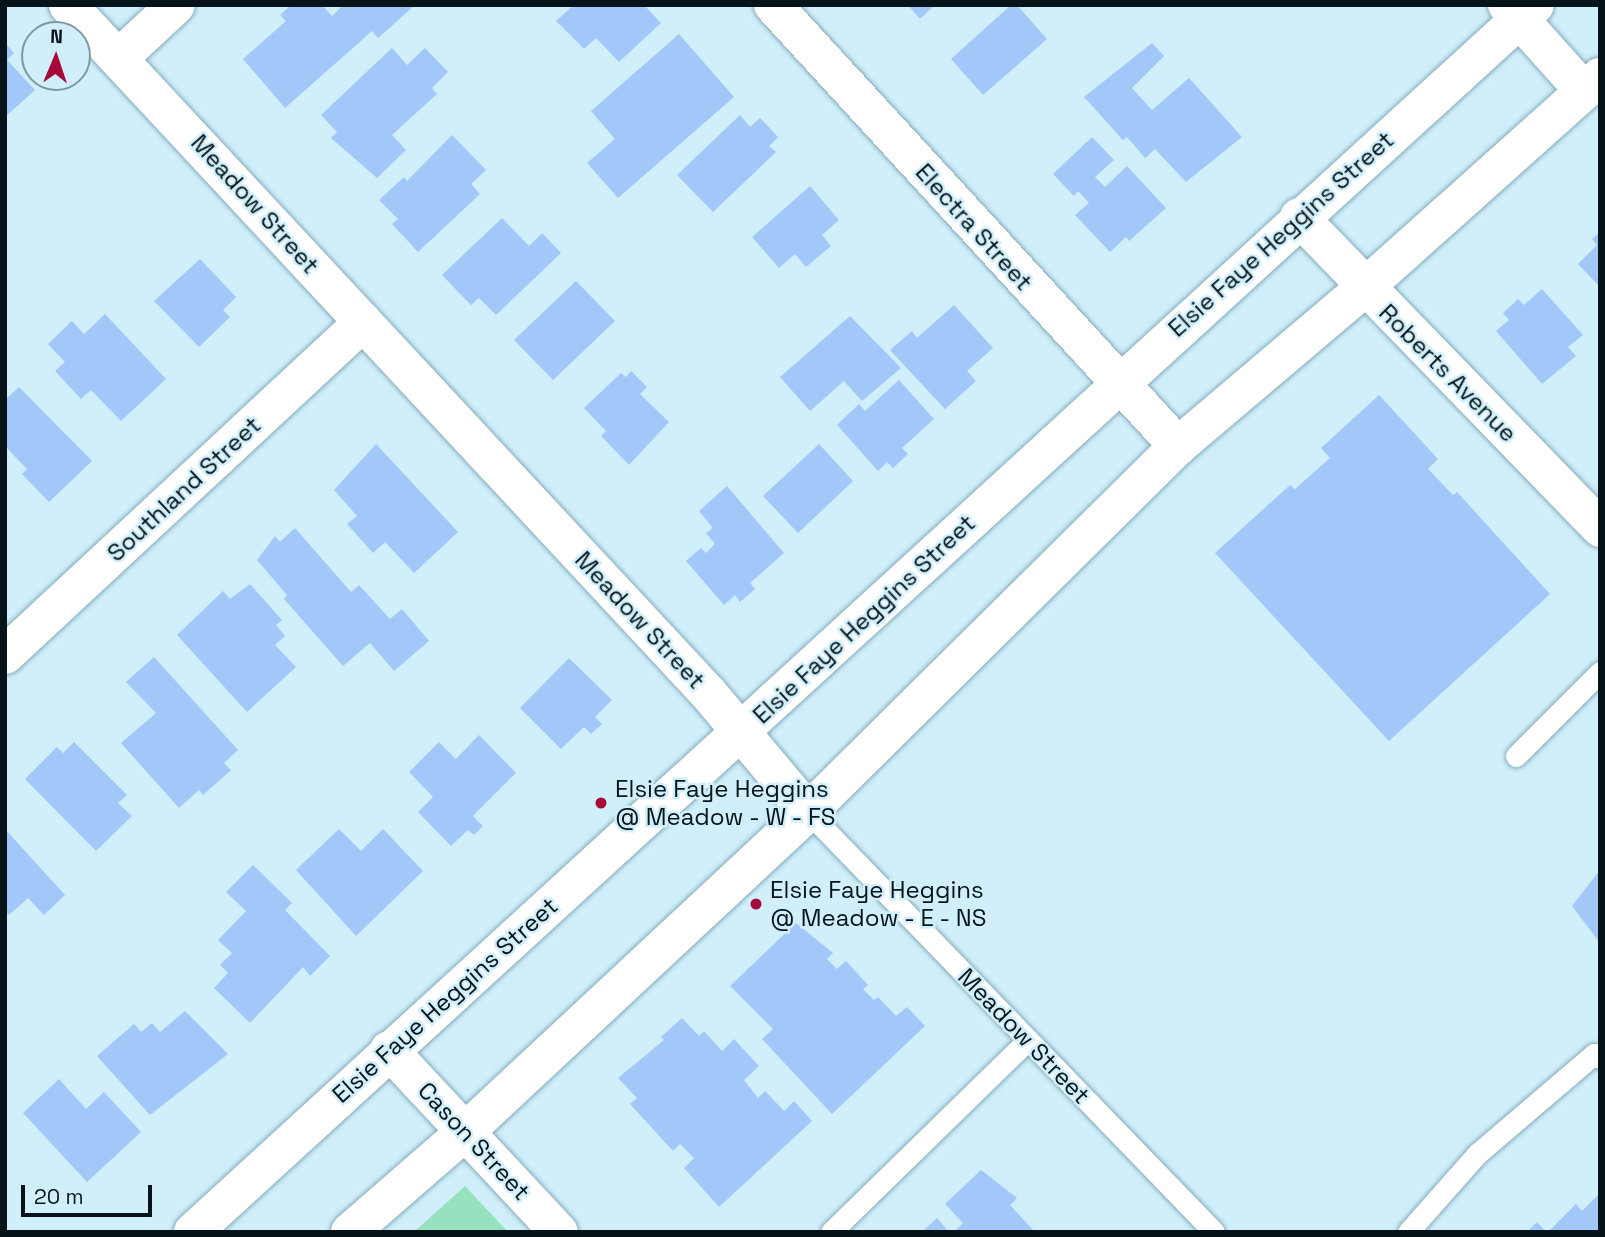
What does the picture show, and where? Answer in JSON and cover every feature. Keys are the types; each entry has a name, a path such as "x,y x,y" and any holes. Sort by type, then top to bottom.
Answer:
{"main road":[{"name":"Meadow Street","path":"68,5 120,57 743,731 808,812"},
{"path":"120,57 176,5"},
{"name":"Electra Street","path":"772,5 1178,446"},
{"path":"350,1232 465,1132 808,812 1178,446 1364,288 1592,84 1520,10"},
{"name":"Elsie Faye Heggins Street","path":"193,1232 389,1050 743,731 1520,10"},
{"name":"Roberts Avenue","path":"1299,217 1364,288 1600,528"},
{"name":"Southland Street","path":"5,655 363,322"},
{"name":"Cason Street","path":"389,1050 559,1232"}],"lane":[{"path":"1516,756 1600,672"},
{"name":"Meadow Street","path":"808,812 1214,1232"},
{"path":"831,1232 1028,1040"},
{"path":"1408,1232 1477,1154 1594,1054 1600,1058"}],"green space":[{"path":"465,1186 508,1232 414,1232"}],"building":[{"path":"291,5 322,5 332,16 343,5 415,5 378,38 372,31 285,108 243,59 286,21 280,15"},
{"path":"574,5 644,5 661,23 619,62 596,38 584,49 556,21"},
{"path":"908,5 935,5 920,19"},
{"path":"1011,5 1017,5 1047,39 983,95 951,59"},
{"path":"679,34 734,97 618,198 587,163 615,139 591,111"},
{"path":"5,43 14,53 7,60 21,75 21,91 34,91 5,117"},
{"path":"1152,43 1164,56 1132,88 1152,110 1189,78 1242,137 1186,182 1155,149 1145,158 1127,137 1123,140 1084,97"},
{"path":"392,48 407,65 425,48 448,72 432,88 437,94 392,135 406,150 377,178 331,138 337,132 321,115"},
{"path":"740,115 750,127 760,118 778,137 769,146 776,152 713,212 677,175"},
{"path":"452,135 486,170 471,184 480,194 418,252 392,224 398,219 379,200 404,177 407,181"},
{"path":"1092,137 1114,160 1095,177 1105,187 1127,166 1166,208 1129,241 1126,237 1110,252 1075,215 1089,203 1078,191 1074,196 1053,174"},
{"path":"810,186 839,220 822,235 831,246 806,267 795,254 779,268 752,237"},
{"path":"502,218 529,246 542,233 561,253 496,315 479,298 471,305 442,275"},
{"path":"1600,232 1600,287 1578,264 1597,245 1592,239"},
{"path":"200,259 236,297 223,310 230,317 199,347 154,301"},
{"path":"576,281 615,321 553,380 514,340"},
{"path":"1542,289 1583,335 1568,347 1576,356 1542,384 1496,331 1509,320 1503,313 1518,299 1524,305"},
{"path":"954,305 993,348 967,371 976,381 945,409 890,350 912,331 917,338"},
{"path":"105,314 166,379 121,421 91,390 81,399 55,371 65,362 48,344 72,321 84,334"},
{"path":"850,316 901,368 862,401 844,381 810,411 780,377"},
{"path":"631,371 647,387 640,394 669,422 629,465 601,436 606,431 584,408 621,373 626,377"},
{"path":"899,380 934,419 902,448 908,454 893,468 887,462 878,471 837,425 859,404 865,411"},
{"path":"19,387 92,461 49,502 22,474 27,469 5,446 5,400"},
{"path":"1379,395 1438,459 1428,469 1453,495 1457,492 1550,594 1389,741 1215,553 1290,485 1295,489 1330,458 1321,448"},
{"path":"376,444 458,532 414,573 385,542 373,553 347,524 357,516 334,490"},
{"path":"819,444 853,481 798,533 763,496"},
{"path":"727,486 784,553 750,583 755,589 740,602 735,595 724,605 686,561 701,548 706,553 715,544 706,533 713,528 699,511"},
{"path":"295,528 351,592 359,585 390,619 402,609 429,641 394,671 370,643 343,666 284,599 287,595 257,560 275,536 280,542"},
{"path":"250,584 282,620 276,625 285,636 275,645 296,667 247,712 177,635 223,591 230,599"},
{"path":"154,657 238,750 224,763 231,770 203,795 199,790 179,808 121,743 156,713 126,682"},
{"path":"569,658 612,700 595,717 602,724 591,734 584,727 561,749 520,708"},
{"path":"479,735 516,773 473,816 483,826 474,835 468,830 451,846 418,812 433,797 409,772 439,742 456,759"},
{"path":"74,742 127,795 118,803 132,816 96,851 25,779 57,747 63,753"},
{"path":"5,829 65,895 44,915 28,898 9,915 5,910"},
{"path":"339,829 361,851 383,829 423,871 356,936 296,870"},
{"path":"253,865 292,903 285,910 330,956 310,976 303,967 250,1023 214,988 228,973 220,965 232,953 218,940 246,911 226,892"},
{"path":"1600,870 1600,943 1572,906"},
{"path":"796,923 833,953 827,959 837,969 846,961 868,985 863,989 874,1000 878,997 896,1016 907,1007 925,1026 832,1114 762,1039 773,1029 730,986"},
{"path":"185,1011 228,1054 150,1115 97,1056 134,1024 141,1032 152,1023 160,1032"},
{"path":"682,1018 699,1036 704,1031 722,1051 734,1039 759,1066 744,1080 758,1098 765,1091 784,1111 794,1101 812,1121 719,1207 684,1168 694,1158 680,1144 673,1151 630,1104 637,1098 618,1078 664,1040 661,1037"},
{"path":"59,1079 86,1109 104,1092 141,1132 87,1182 23,1113"},
{"path":"981,1170 1017,1198 1010,1205 1035,1232 954,1232 963,1223 945,1204"},
{"path":"1600,1193 1600,1232 1548,1232 1576,1204 1582,1211"},
{"path":"937,1218 949,1232 922,1232"},
{"path":"1537,1222 1546,1232 1527,1232"}],"place":[{"name":"Elsie Faye Heggins @ Meadow - W - FS","path":"601,803"},
{"name":"Elsie Faye Heggins @ Meadow - E - NS","path":"756,904"}]}
